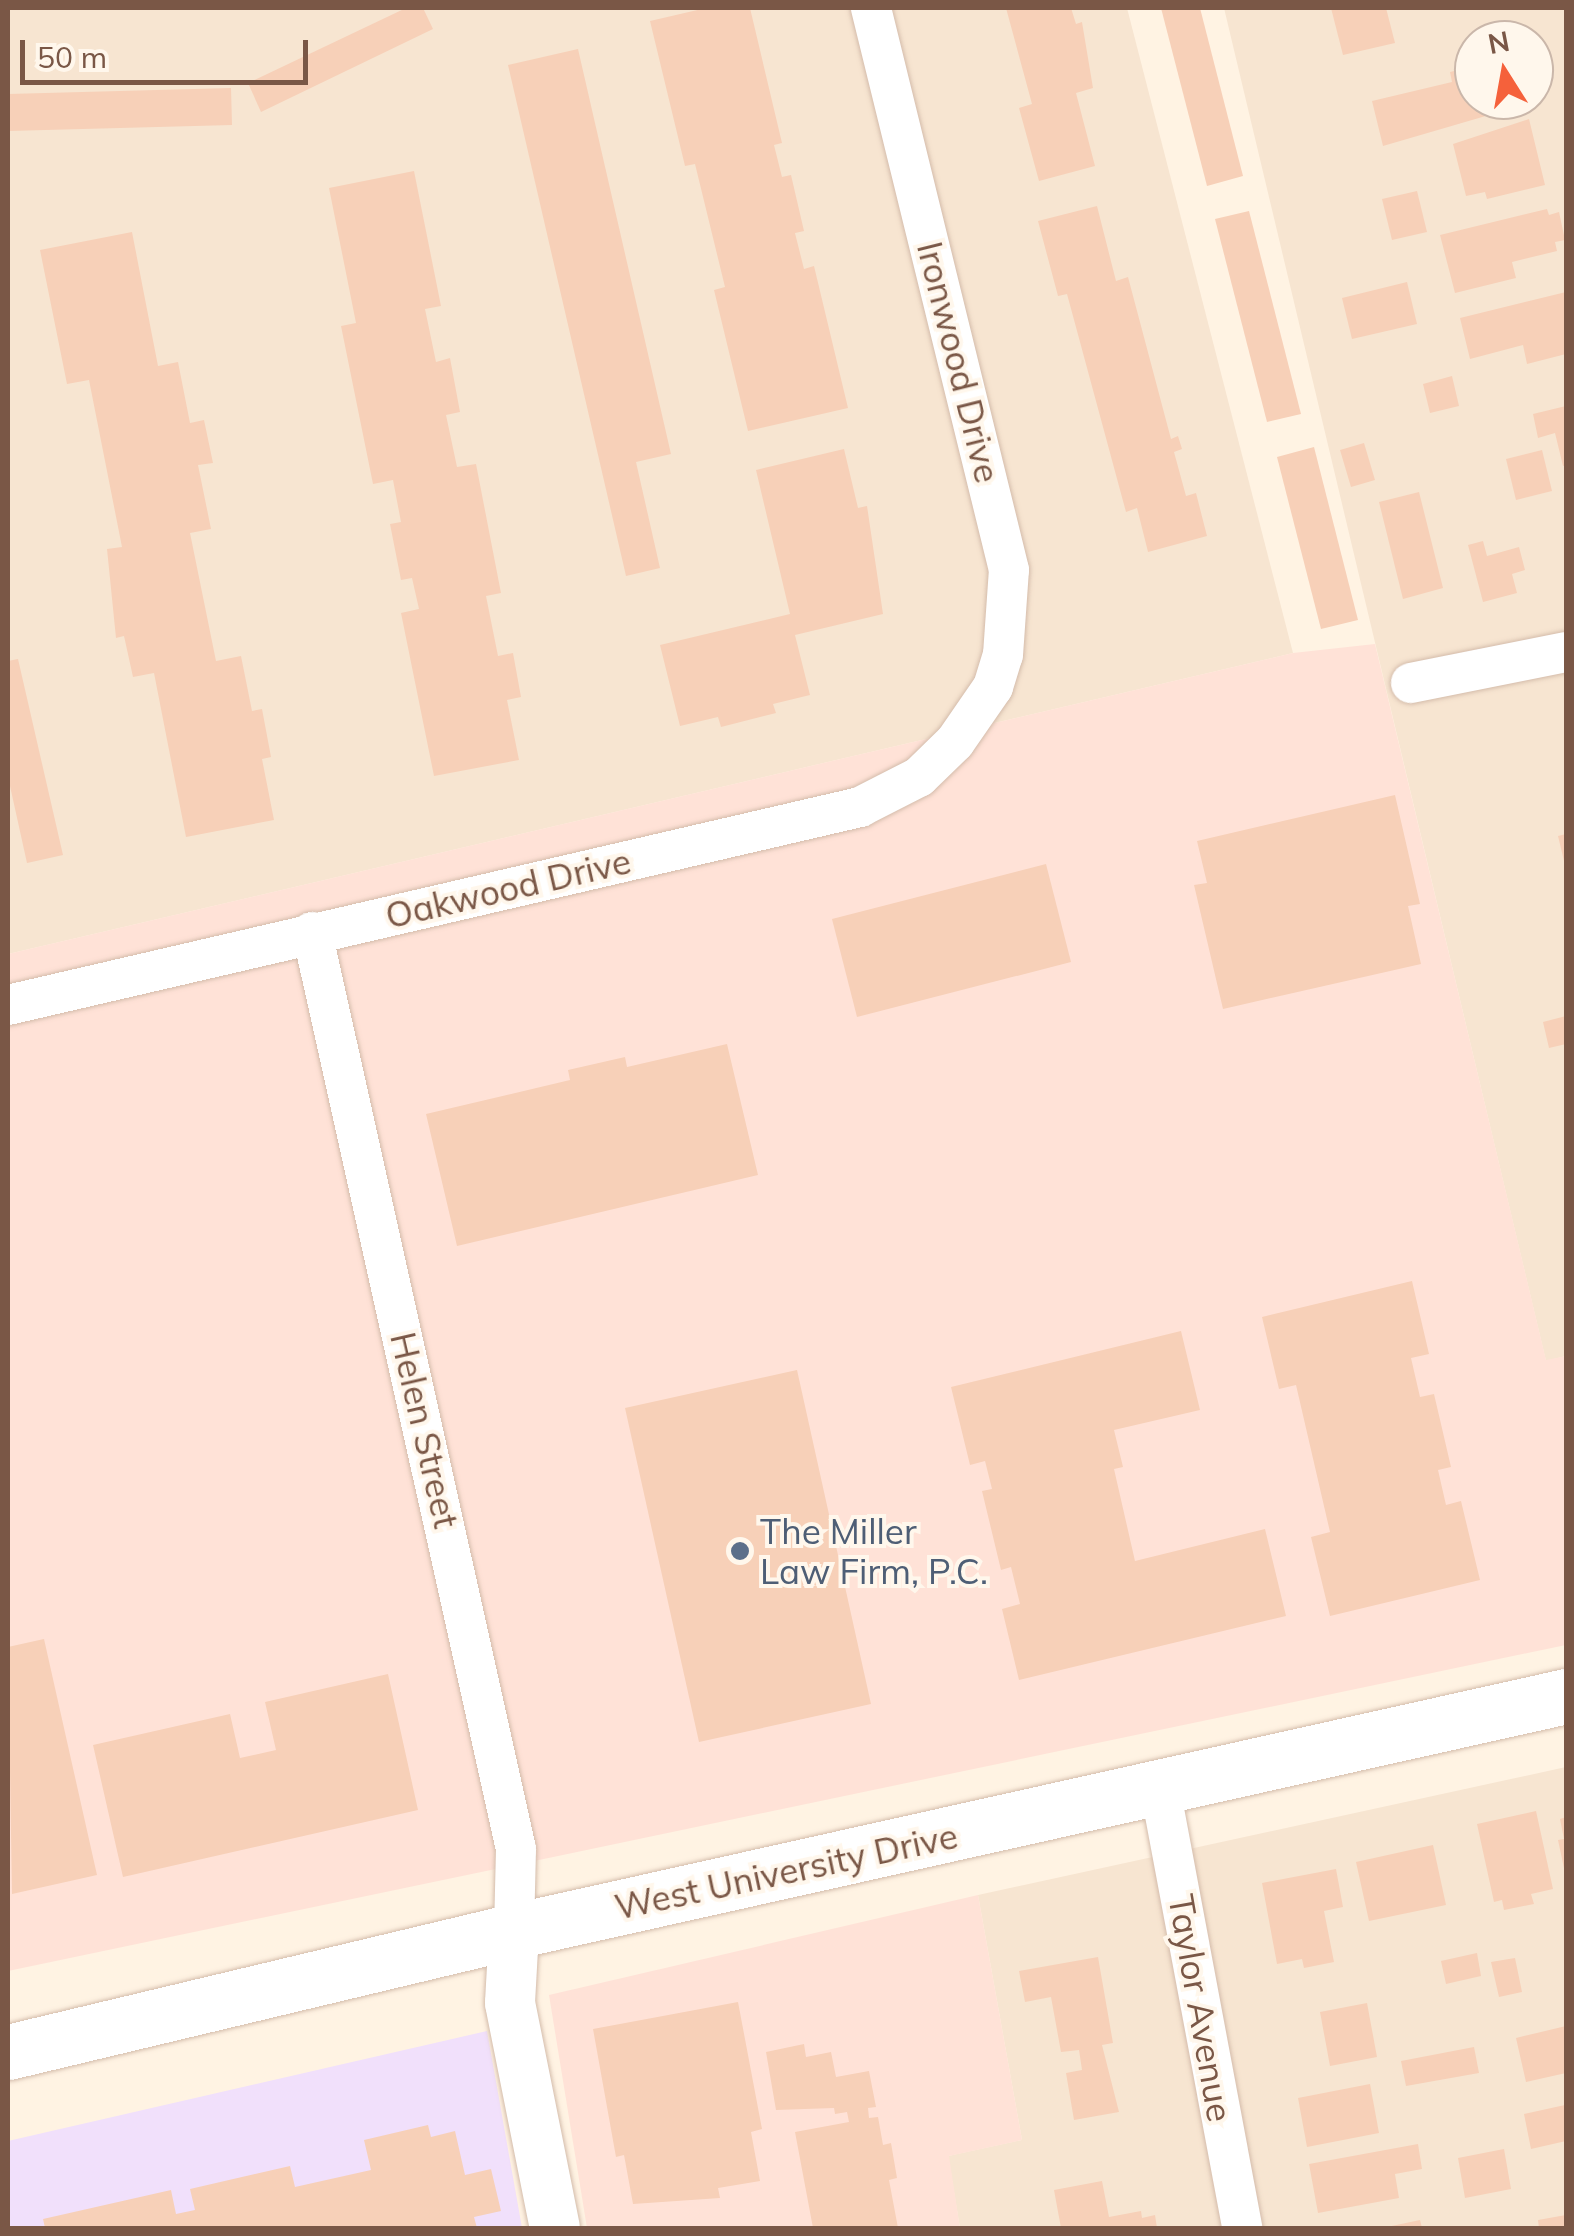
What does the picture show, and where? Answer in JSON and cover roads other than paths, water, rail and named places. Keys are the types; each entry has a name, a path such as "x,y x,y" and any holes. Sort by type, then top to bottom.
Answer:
{"main road":[{"name":"West University Drive","path":"8,2052 514,1931 1566,1696"}],"street":[{"name":"Ironwood Drive","path":"871,8 1009,570 1003,656 976,714"},
{"path":"1411,683 1566,652"},
{"name":"Oakwood Drive","path":"8,1004 860,807 919,776 976,714"},
{"name":"Helen Street","path":"312,932 512,1830 514,1931"},
{"name":"Taylor Avenue","path":"1160,1788 1242,2228"},
{"path":"514,1931 510,2003 555,2228"}],"place":[{"name":"The Miller Law Firm, P.C.","path":"740,1551"}]}
